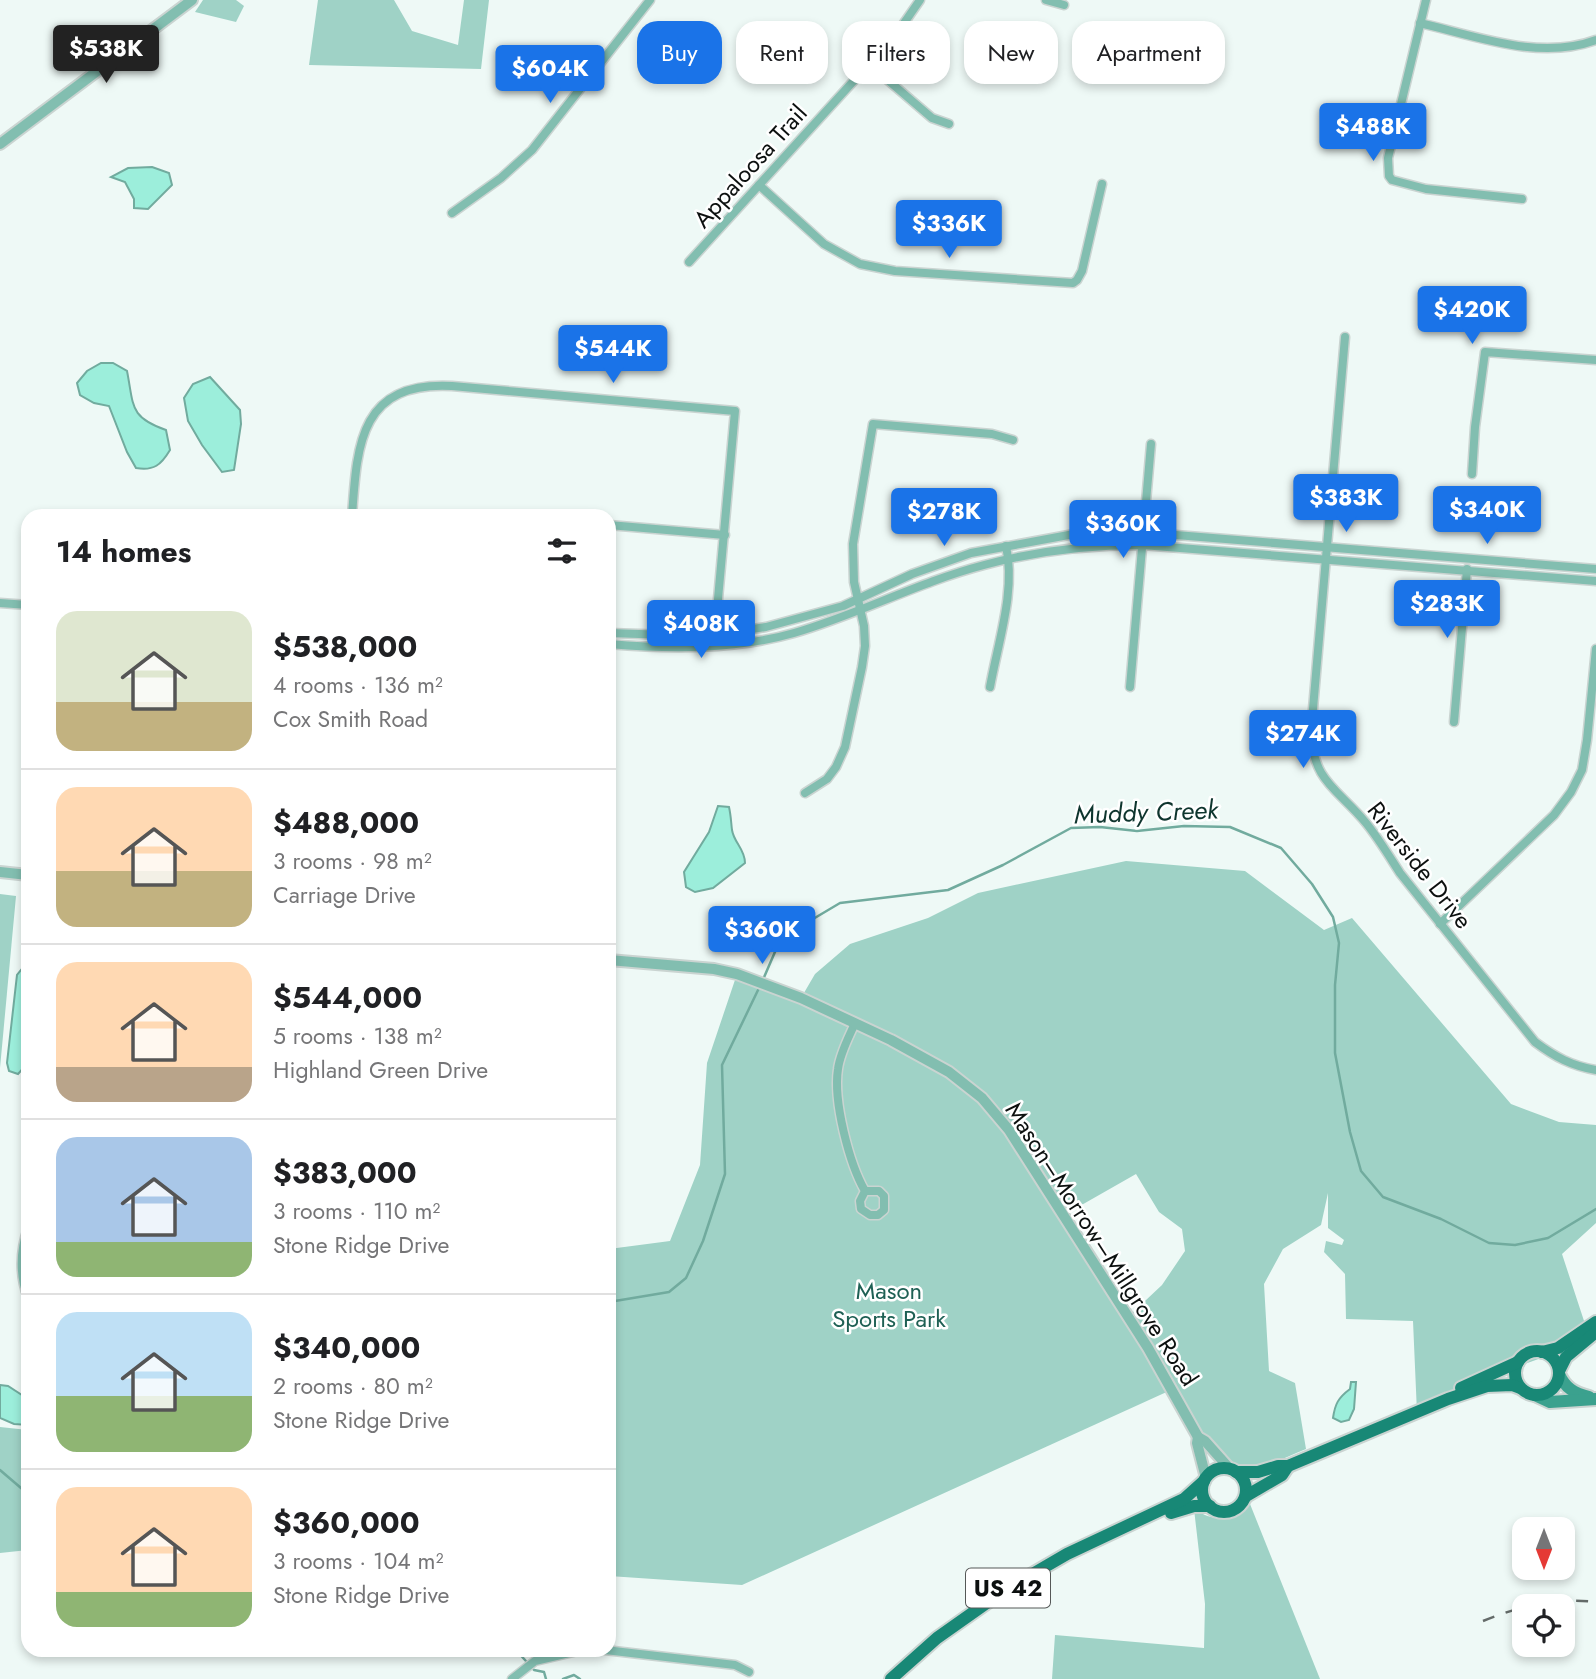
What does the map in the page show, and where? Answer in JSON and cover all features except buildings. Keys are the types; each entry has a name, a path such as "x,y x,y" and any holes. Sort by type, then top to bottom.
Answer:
{"main road":[{"path":"1596,1322 1558,1348 1531,1352 1518,1362 1515,1376 1520,1388 1549,1402 1596,1399"},
{"path":"1535,1395 1549,1392 1554,1387 1566,1357 1596,1332"},
{"path":"1542,1352 1555,1361 1563,1383 1571,1390 1596,1399"},
{"name":"US 42","path":"1448,1399 1461,1387 1518,1362"},
{"name":"US 42","path":"891,1679 937,1639 1005,1590 1068,1554 1184,1499 1219,1469 1258,1472 1288,1466 1448,1399 1487,1386 1512,1385 1520,1388"},
{"name":"US 42","path":"1140,1522 1194,1506 1209,1506 1219,1511 1229,1511 1239,1507 1246,1496 1282,1475 1288,1466"},
{"path":"1233,1471 1245,1483 1246,1496"},
{"path":"1205,1480 1202,1493 1209,1506"}],"street":[{"path":"0,144 192,0"},
{"path":"452,213 501,178 532,150 650,0"},
{"name":"Appaloosa Trail","path":"905,21 920,0"},
{"path":"1046,0 1064,5"},
{"path":"1426,0 1388,158 1389,176 1392,180 1426,189 1522,199"},
{"path":"1420,23 1525,47 1562,47 1596,40"},
{"name":"Appaloosa Trail","path":"689,262 852,84"},
{"path":"892,84 922,111 937,121 949,124"},
{"path":"760,185 824,244 860,264 895,271 1073,283 1082,271 1101,184"},
{"name":"Riverside Drive","path":"1345,337 1325,547 1311,732 1312,753 1318,770 1328,785 1365,821 1400,873 1535,1042 1553,1056 1575,1066 1596,1070"},
{"path":"1472,474 1485,352 1596,360"},
{"path":"353,509 359,445 372,418 379,409 402,392 425,386 440,385 735,411 718,599 719,634 722,644"},
{"path":"805,793 827,779 845,747 865,646 861,610 854,582 853,544 873,424 992,434 1013,440"},
{"path":"1130,687 1151,444"},
{"path":"616,526 725,535"},
{"path":"616,634 719,634 784,623 858,600 912,575 971,553 1074,534 1143,533 1596,569"},
{"path":"616,645 664,648 722,644 792,633 982,565 1047,551 1142,545 1596,581"},
{"path":"990,687 1006,603 1009,559 1006,546"},
{"path":"1454,722 1467,559"},
{"path":"0,603 21,604"},
{"path":"1440,924 1554,815 1571,792 1582,770 1596,649"},
{"path":"0,872 21,874"},
{"name":"Mason–Morrow–Millgrove Road","path":"616,960 690,965 737,974 777,988 855,1023 949,1072 982,1098 998,1116 1116,1297 1198,1437 1233,1471"},
{"path":"855,1023 839,1062 837,1093 847,1148 855,1173 865,1191"},
{"name":"Mason–Morrow–Millgrove Road","path":"1198,1437 1205,1480"},
{"path":"616,1651 735,1665 749,1672"},
{"path":"512,1679 535,1661 552,1657"}],"green space":[{"path":"203,0 236,0 244,6 236,22 195,12"},
{"path":"318,0 394,0 412,31 458,45 464,0 489,0 481,69 309,65"},
{"name":"Mason Sports Park","path":"1126,861 1245,871 1324,930 1352,918 1511,1104 1559,1122 1596,1125 1596,1223 1562,1254 1587,1330 1544,1357 1505,1371 1417,1413 1413,1321 1346,1319 1345,1274 1324,1252 1326,1241 1342,1245 1344,1240 1328,1228 1328,1193 1321,1225 1283,1249 1264,1284 1269,1371 1295,1383 1306,1449 1260,1467 1238,1465 1227,1460 1203,1438 1183,1400 1171,1390 742,1585 616,1576 616,1248 670,1241 700,1165 707,1063 737,974 801,998 815,974 850,944 928,918 978,893","holes":["1136,1174 1159,1212 1182,1229 1185,1251 1162,1285 1129,1316 1064,1215"]},
{"path":"0,894 16,896 0,1068"},
{"path":"0,1427 21,1429 21,1551 0,1553"},
{"path":"1250,1504 1320,1679 1052,1679 1055,1635 1204,1648 1205,1604 1194,1509 1210,1517 1223,1518"}],"shaded area":[{"path":"152,167 169,173 172,185 148,209 134,208 134,199 125,182 111,177 128,168"},
{"path":"101,363 113,363 127,371 135,409 145,420 166,430 170,450 156,466 148,469 136,468 109,406 94,403 80,395 77,383 87,371"},
{"path":"210,377 240,410 241,424 234,470 222,472 188,421 184,398 193,384"},
{"path":"718,806 729,807 733,835 745,863 713,888 695,892 686,887 684,872 709,832"},
{"path":"21,970 21,1071 18,1074 9,1071 7,1063 17,975"},
{"path":"1351,1382 1356,1382 1354,1409 1349,1420 1341,1422 1333,1418 1335,1409 1340,1398 1350,1389"},
{"path":"0,1385 8,1386 21,1394 21,1424 0,1418"}],"waterway":[{"name":"Muddy Creek","path":"762,982 781,938 840,903 948,890 1003,865 1071,828 1100,827 1137,831 1184,826 1230,827 1281,848 1312,884 1333,917 1339,943 1335,985 1335,1053 1350,1132 1361,1171 1383,1197 1441,1219 1489,1243 1515,1245 1548,1238 1596,1209"},
{"name":"Muddy Creek","path":"616,1301 669,1292 686,1278 703,1241 725,1174 722,1065 759,988"},
{"name":"Muddy Creek","path":"0,1470 21,1488"},
{"path":"522,1657 534,1670 544,1672 546,1679"},
{"path":"563,1679 574,1675 580,1679"}],"railway":[{"path":"1483,1621 1538,1604 1596,1602"}]}
